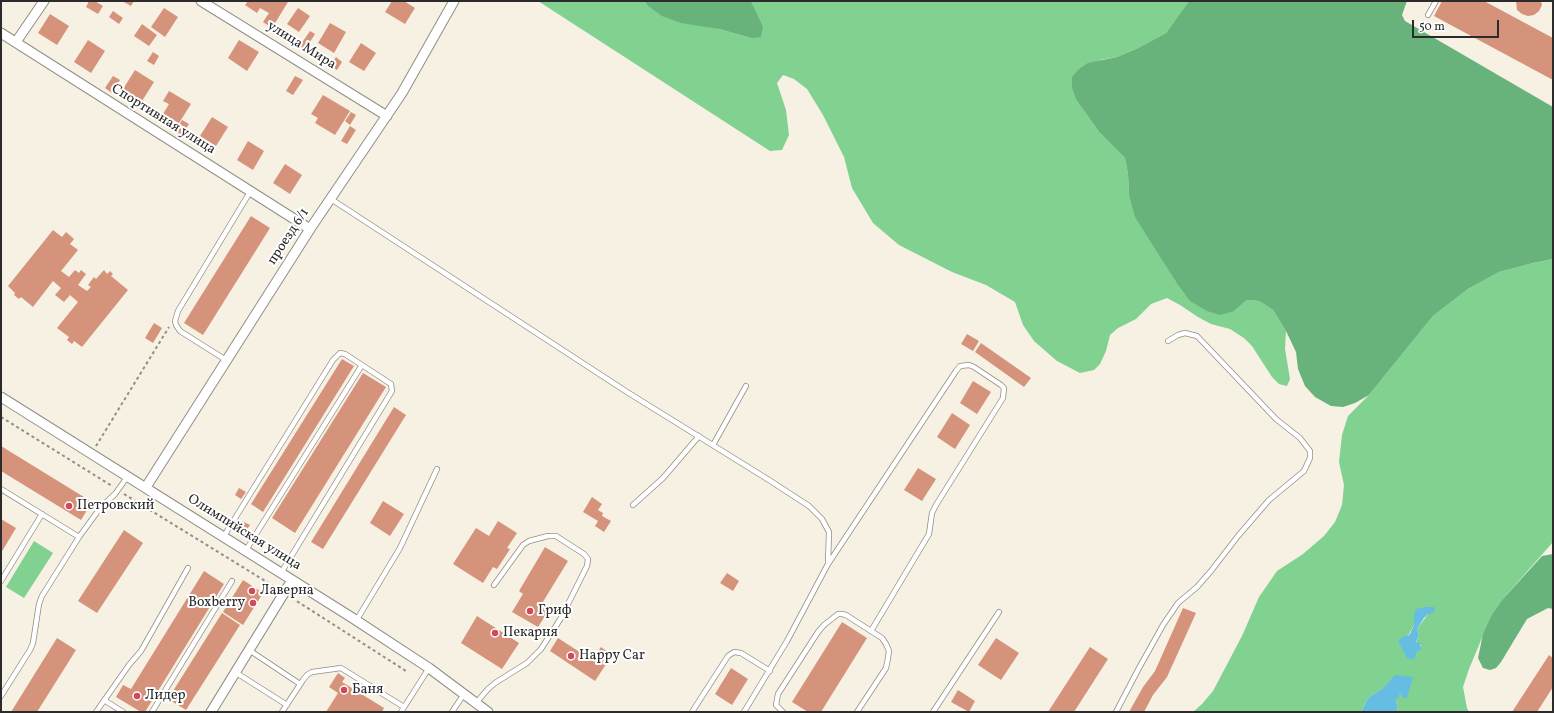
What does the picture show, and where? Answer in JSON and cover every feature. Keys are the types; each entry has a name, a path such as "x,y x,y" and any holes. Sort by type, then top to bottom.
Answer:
{"street":[{"path":"16,42 44,1"},
{"name":"улица Мира","path":"201,1 387,116"},
{"path":"443,1 452,4"},
{"name":"проезд 6/1","path":"146,487 310,229 387,116 422,59 452,4"},
{"name":"Спортивная улица","path":"1,33 310,229"},
{"name":"Олимпийская улица","path":"1,397 281,572 429,668 488,712"},
{"path":"211,712 292,580"}],"lane":[{"path":"1428,15 1436,1"},
{"path":"226,360 180,331 176,325 176,316 250,192"},
{"path":"331,199 627,392 770,480 817,513 829,532 828,564"},
{"path":"1116,712 1138,668 1163,625 1178,603 1197,587 1211,571 1268,500 1304,471 1310,458 1310,451 1300,438 1276,419 1197,336 1185,333 1168,341"},
{"path":"224,536 333,360 340,353 345,354 391,384 392,391 281,572"},
{"path":"246,550 362,365"},
{"path":"744,712 770,671 828,564 956,371 960,366 969,365 1001,385 1004,392 1001,403 936,504 932,513 929,534 872,631"},
{"path":"713,445 746,386"},
{"path":"632,504 663,478 699,436"},
{"path":"356,621 400,548 437,470"},
{"path":"1,696 33,643 39,604 42,596 79,537 101,507 115,494 128,476"},
{"path":"1,489 79,537"},
{"path":"1,582 42,514"},
{"path":"476,703 492,686 527,663 541,649 561,618 587,566 588,559 584,554 556,536 548,536 529,541 523,545 494,585"},
{"path":"96,712 129,665 141,651 188,568"},
{"path":"160,712 153,710 232,581"},
{"path":"933,712 999,612"},
{"path":"783,712 776,705 778,694 818,632 838,614 846,615 882,638 889,651 886,668 857,712"},
{"path":"249,650 300,684"},
{"path":"692,712 728,656 734,652 741,653 770,671"},
{"path":"282,712 300,684 312,672 341,668 404,707"},
{"path":"401,712 429,668"},
{"path":"235,672 287,705"},
{"path":"452,712 464,694"},
{"path":"104,700 123,712"}],"path":[{"path":"83,468 176,316"},
{"path":"1,417 112,486"},
{"path":"118,490 406,671"}],"green space":[{"path":"538,1 645,1 647,5 751,38 763,26 751,1 1189,1 1166,33 1117,57 1100,60 1077,101 1099,132 1125,158 1128,174 1129,195 1160,255 1176,282 1234,311 1247,300 1259,301 1273,310 1286,331 1285,349 1290,379 1287,386 1279,384 1272,377 1252,346 1244,338 1230,329 1211,324 1167,298 1151,304 1136,319 1118,328 1110,335 1106,351 1100,364 1094,370 1080,373 1057,361 1034,341 1023,325 1015,302 986,285 952,272 899,245 873,223 852,188 844,157 823,115 807,89 794,79 783,75 777,83 786,110 789,135 782,150 770,151"},
{"path":"645,1 751,1 763,26 761,37 751,38 719,29 681,23 662,16 647,5"},
{"path":"1189,1 1407,1 1402,15 1405,21 1553,107 1553,259 1499,272 1468,289 1433,316 1369,395 1355,403 1343,407 1331,406 1315,397 1305,386 1298,369 1296,352 1286,331 1273,310 1259,301 1247,300 1234,311 1220,315 1207,311 1190,301 1176,282 1135,217 1129,195 1128,174 1125,158 1099,132 1077,101 1072,88 1072,77 1079,69 1088,63 1117,57 1166,33"},
{"path":"1553,259 1553,542 1502,600 1492,614 1463,687 1469,712 1398,712 1396,700 1398,695 1401,694 1396,675 1383,688 1369,697 1361,712 1193,712 1213,691 1242,636 1259,597 1277,571 1303,554 1324,536 1335,522 1342,505 1344,485 1339,462 1342,435 1348,416 1369,395 1433,316 1468,289 1499,272","holes":["1428,614 1417,629 1419,635 1416,643 1422,644 1417,650 1408,636 1414,625 1414,615"]},
{"path":"34,541 53,553 24,598 6,587"},
{"path":"1553,554 1553,609 1548,608 1527,619 1496,668 1490,670 1483,668 1478,658 1483,634 1492,614 1502,600 1542,556"}],"water":[{"path":"1434,607 1435,609 1433,613 1428,614 1424,618 1417,629 1419,635 1416,642 1424,644 1420,645 1421,650 1417,651 1414,660 1407,658 1398,641 1404,636 1408,636 1410,634 1414,625 1414,615 1416,609"},
{"path":"1395,675 1413,677 1407,698 1404,698 1400,694 1396,700 1398,712 1361,712 1369,697 1383,688"}],"building":[{"path":"89,1 95,1 103,6 98,14 86,7"},
{"path":"122,1 134,1 131,6"},
{"path":"248,1 288,2 272,28 263,22 269,13 260,8 257,13 245,5"},
{"path":"392,1 404,1 415,8 405,24 385,12"},
{"path":"1442,1 1484,1 1553,38 1553,80 1434,16"},
{"path":"1516,1 1541,1 1542,5 1539,11 1534,15 1528,16 1517,10"},
{"path":"164,8 178,17 165,37 151,27"},
{"path":"298,8 310,16 299,32 287,24"},
{"path":"113,11 123,18 119,24 109,17"},
{"path":"50,14 69,26 57,45 38,33"},
{"path":"330,23 346,32 334,53 318,43"},
{"path":"142,24 157,35 149,46 134,36"},
{"path":"310,31 315,34 305,50 299,47"},
{"path":"88,40 105,51 91,73 74,62"},
{"path":"239,40 259,52 247,71 228,58"},
{"path":"361,43 376,53 364,71 349,62"},
{"path":"153,52 159,56 154,65 147,61"},
{"path":"336,57 342,62 337,70 330,66"},
{"path":"135,70 154,82 142,101 123,89"},
{"path":"113,76 120,80 112,93 105,88"},
{"path":"295,76 303,80 293,95 286,91"},
{"path":"169,91 191,104 179,123 163,114 169,104 163,101"},
{"path":"323,95 350,111 335,135 315,123 318,118 311,114"},
{"path":"351,112 356,115 350,125 345,121"},
{"path":"212,117 228,127 216,146 200,136"},
{"path":"182,120 189,124 181,136 175,132"},
{"path":"350,126 356,130 347,144 341,141"},
{"path":"248,141 264,151 253,170 237,160"},
{"path":"285,164 302,175 290,194 273,183"},
{"path":"251,216 270,228 203,335 184,323"},
{"path":"53,230 62,237 66,232 74,239 70,244 78,250 61,271 69,277 75,270 79,273 81,270 86,274 78,285 87,291 91,287 88,285 94,277 96,279 104,270 107,274 110,271 113,274 111,276 128,290 82,347 74,341 72,344 67,340 69,337 57,328 78,302 70,295 64,302 55,295 61,288 53,281 33,307 21,297 19,299 14,295 15,293 8,286"},
{"path":"154,323 162,328 153,343 145,338"},
{"path":"967,334 979,341 973,351 961,344"},
{"path":"981,343 1031,378 1024,387 975,352"},
{"path":"342,359 354,366 263,512 251,504"},
{"path":"363,373 386,387 295,533 272,518"},
{"path":"973,381 991,392 977,414 960,403"},
{"path":"394,407 406,415 323,549 311,542"},
{"path":"952,413 970,425 955,449 937,437"},
{"path":"1,446 92,502 81,520 1,471"},
{"path":"918,468 936,479 922,501 904,490"},
{"path":"239,488 246,492 241,499 235,495"},
{"path":"592,497 602,504 598,510 603,513 602,516 611,521 604,532 595,526 598,521 583,512"},
{"path":"383,501 404,514 390,536 370,523"},
{"path":"1,519 16,528 1,553"},
{"path":"242,521 250,525 245,532 238,528"},
{"path":"498,521 517,533 507,548 510,549 497,569 493,567 483,583 453,564 476,528 489,536"},
{"path":"124,530 143,543 97,613 78,601"},
{"path":"545,547 568,561 541,605 549,610 538,627 512,612 523,594 519,591"},
{"path":"204,571 224,584 145,712 141,712 116,697 123,685 131,689"},
{"path":"727,573 739,581 733,591 720,583"},
{"path":"243,580 263,593 243,625 223,612"},
{"path":"1183,608 1196,613 1167,677 1153,695 1144,712 1129,712 1143,687 1155,671"},
{"path":"222,613 240,625 186,710 168,699"},
{"path":"477,616 519,643 502,669 461,643"},
{"path":"842,622 867,638 821,712 808,712 792,702"},
{"path":"57,638 76,650 37,712 11,712"},
{"path":"558,638 592,660 601,647 612,655 595,681 550,651"},
{"path":"996,638 1019,653 1001,680 978,665"},
{"path":"1090,647 1108,659 1074,712 1048,712"},
{"path":"1549,655 1553,658 1553,687 1537,712 1512,712"},
{"path":"731,668 748,679 732,705 715,694"},
{"name":"Баня","path":"338,673 345,678 342,682 384,708 382,712 326,712 338,693 329,687"},
{"path":"958,690 975,701 969,712 951,702"}],"place":[{"name":"Петровский","path":"69,506"},
{"name":"Лаверна","path":"252,591"},
{"name":"Boxberry","path":"253,603"},
{"name":"Гриф","path":"530,611"},
{"name":"Пекарня","path":"495,633"},
{"name":"Happy Car","path":"571,656"},
{"name":"Баня","path":"344,690"},
{"name":"Лидер","path":"137,696"}]}
